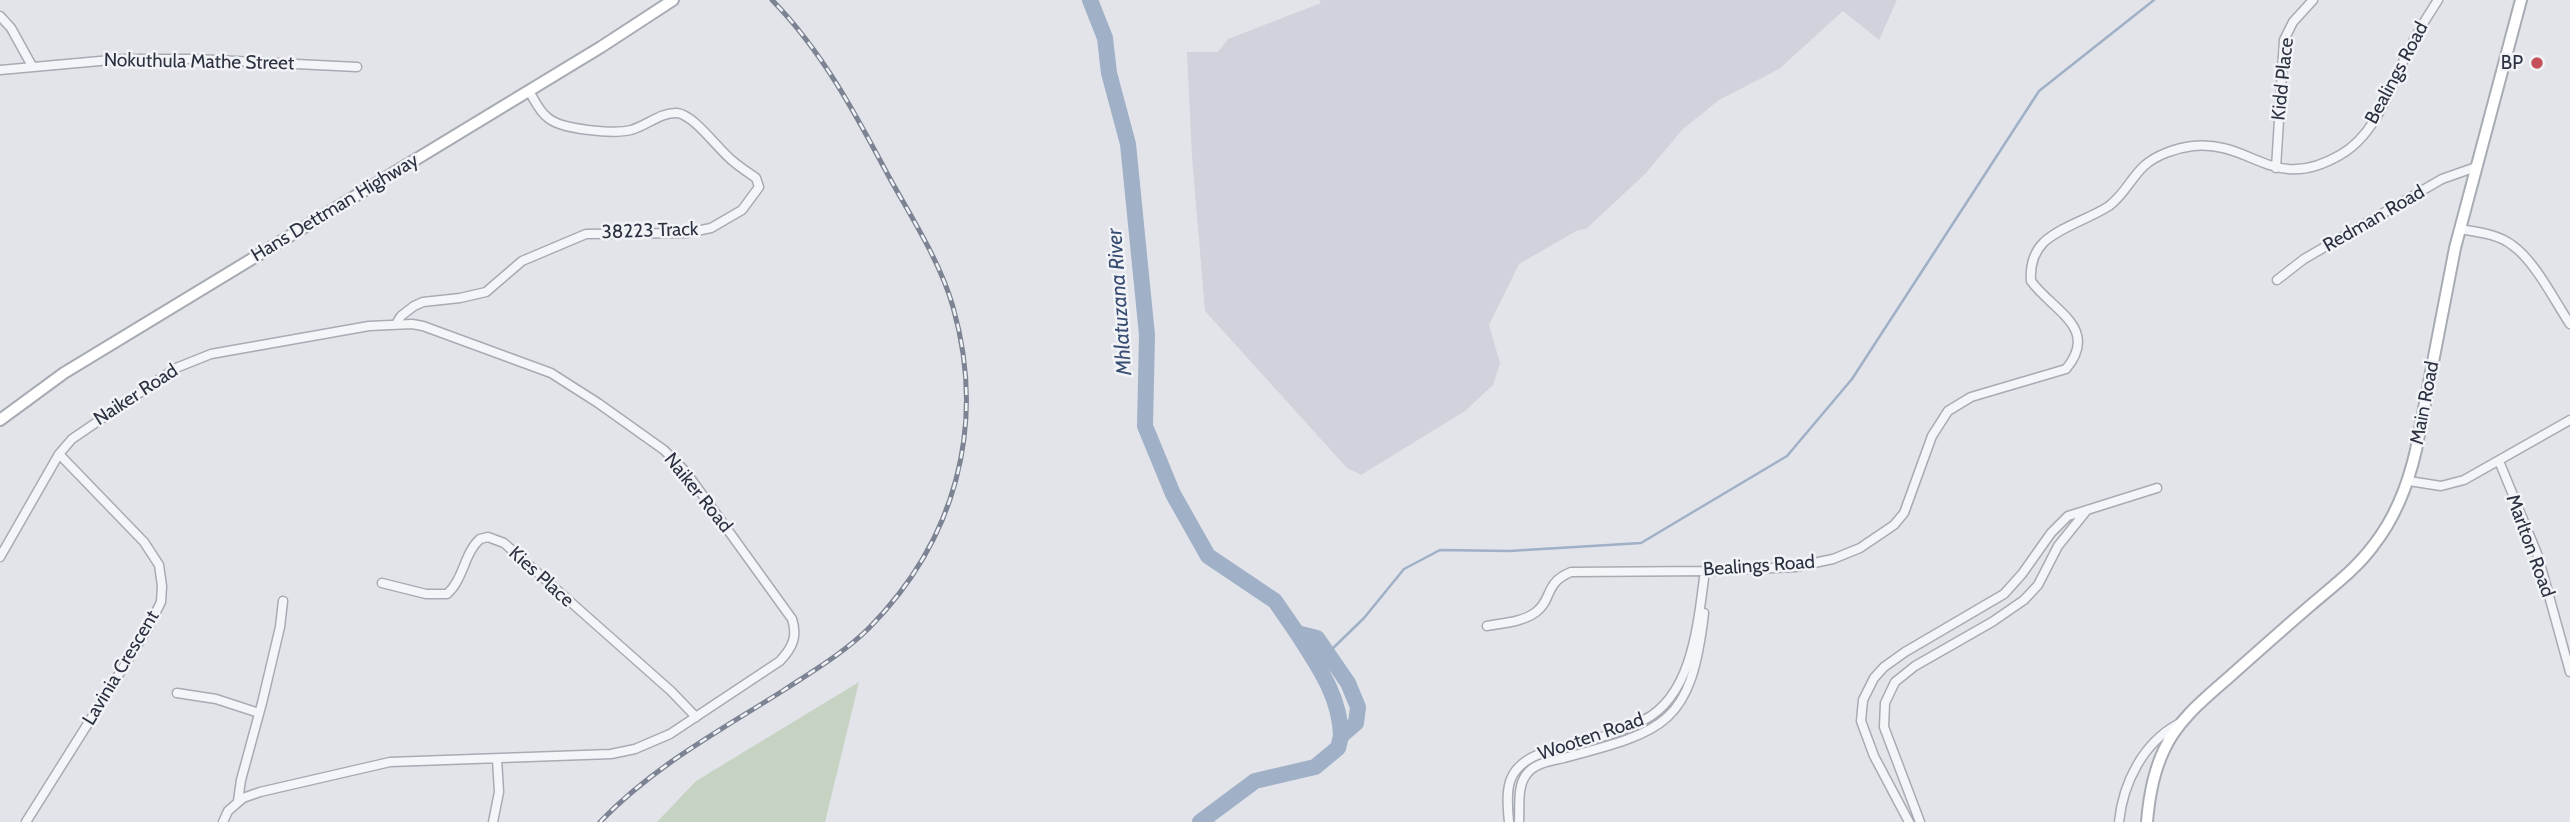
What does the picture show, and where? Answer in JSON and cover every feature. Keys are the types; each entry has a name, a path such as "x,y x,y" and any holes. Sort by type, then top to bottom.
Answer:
{"main road":[{"name":"Hans Dettman Highway","path":"0,420 64,373 673,0"},
{"name":"Main Road","path":"2147,822 2155,774 2165,748 2182,722 2216,688 2372,548 2389,524 2409,481 2460,229 2521,0"}],"street":[{"name":"Kidd Place","path":"2276,168 2284,40 2293,22 2313,0"},
{"name":"Bealings Road","path":"1488,626 1517,620 1538,611 1557,579 1571,572 1707,571 1814,564 1860,548 1894,525 1904,513 1933,436 1948,411 1971,397 2066,369 2076,354 2078,336 2074,326 2031,281 2032,262 2044,242 2112,204 2145,166 2160,156 2194,146 2230,151 2276,168 2300,171 2342,155 2360,139 2377,115 2411,45 2438,0"},
{"path":"0,16 32,66"},
{"name":"Nokuthula Mathe Street","path":"0,69 122,58 357,66"},
{"name":"38223 Track","path":"396,324 401,316 423,302 486,292 522,261 586,234 686,233 711,228 743,211 758,187 759,181 756,178 732,161 682,115 666,115 632,130 569,127 545,117 528,91"},
{"name":"Redman Road","path":"2277,280 2304,260 2442,179 2476,167"},
{"path":"2460,229 2496,237 2511,244 2525,256 2570,324"},
{"name":"Naiker Road","path":"0,557 58,454 81,430 191,361 234,349 369,326 412,324 435,329 551,373 664,450 686,472 792,619 795,628 792,646 780,661 696,717 647,745 623,752 390,762 260,792 238,801"},
{"path":"2409,481 2450,485 2499,461 2570,420"},
{"name":"Lavinia Crescent","path":"26,822 148,628 161,602 159,565 144,542 58,454"},
{"name":"Marlton Road","path":"2499,461 2538,556 2570,672"},
{"path":"1909,822 1885,779 1865,734 1861,708 1867,690 1884,667 2004,594 2060,522 2068,516 2157,488"},
{"path":"1920,822 1884,727 1882,715 1888,692 1895,682 1915,666 1992,622 2024,600 2038,585 2058,546 2087,510"},
{"name":"Kies Place","path":"382,583 426,594 447,594 459,579 474,544 480,539 496,539 671,691 696,717"},
{"name":"Wooten Road","path":"1509,822 1509,783 1523,762 1537,755 1635,725 1653,715 1671,695 1683,673 1692,646 1707,571"},
{"name":"Wooten Road","path":"1518,822 1522,781 1534,766 1636,737 1659,725 1674,711 1688,689 1695,666 1707,571"},
{"path":"223,822 228,811 238,801 280,627 283,601"},
{"path":"177,693 216,699 259,713"},
{"name":"Main Road","path":"2119,822 2124,798 2136,767 2149,747 2164,732 2182,722"},
{"path":"493,822 499,792 497,759"}],"shaded area":[{"path":"1319,0 1897,0 1879,40 1843,11 1779,69 1719,100 1683,129 1645,174 1586,229 1578,230 1519,264 1489,325 1500,363 1493,385 1465,411 1361,475 1347,468 1205,311 1192,157 1187,52 1218,52 1228,39 1321,3"}],"green space":[{"path":"859,682 825,822 657,822 696,781"}],"waterway":[{"name":"Mhlatuzana River","path":"1090,0 1105,38 1109,73 1128,144 1147,335 1145,426 1173,494 1208,556 1275,601 1297,633 1317,638 1348,683 1358,707 1356,723 1341,736 1338,748 1315,767 1255,781 1200,822"},
{"path":"1328,653 1364,618 1404,569 1440,550 1509,551 1641,543 1787,456 1852,379 2039,91 2154,0"},
{"name":"Mhlatuzana River","path":"1297,633 1332,695 1340,721 1341,736"}],"railway":[{"path":"600,822 665,766 828,661 869,628 899,594 923,558 942,520 956,480 964,438 966,395 963,351 953,307 941,273 850,106 807,40 772,0"}],"place":[{"name":"BP","path":"2537,63"}]}
